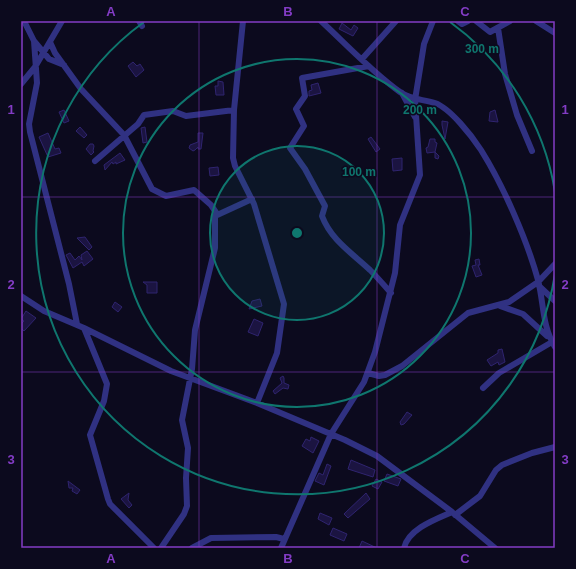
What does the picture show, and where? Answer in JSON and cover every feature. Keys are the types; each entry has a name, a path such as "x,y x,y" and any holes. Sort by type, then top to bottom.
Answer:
{"street":[{"path":"24,21 34,41 43,53 49,59 64,65"},
{"path":"21,84 35,67 62,21"},
{"path":"244,21 234,110 235,166 252,199 267,243 284,304 277,353 257,403"},
{"path":"321,21 369,66 401,93 415,100 435,103 445,108 480,148 518,224 539,284 544,320 552,342"},
{"path":"362,59 396,21"},
{"path":"281,548 331,434 359,392 368,373 375,352 395,273 400,226 420,175 415,100 424,44 433,21"},
{"path":"458,21 462,24 468,21"},
{"path":"476,21 490,32 510,21"},
{"path":"536,21 555,33"},
{"path":"498,28 505,74 517,115 532,151"},
{"path":"34,41 36,94 31,112 30,132 69,284 77,324"},
{"path":"50,42 64,65 87,95 124,136 154,191 166,196 194,190 211,205 217,214"},
{"path":"369,66 302,78 305,96 296,111 304,126 290,148 305,169 325,206 322,216 324,221 347,252 369,269 391,293"},
{"path":"401,93 416,118"},
{"path":"95,161 138,124 144,116 173,112 186,116 234,110"},
{"path":"161,548 184,514 187,506 186,478 188,448 182,420 184,402 190,379 195,330 215,248 215,216 252,199"},
{"path":"368,373 379,376 385,375 408,362 468,313 500,306 539,284 555,264"},
{"path":"539,284 555,300"},
{"path":"21,296 44,311 77,324 171,371 257,403 331,434 377,456 453,513 495,548"},
{"path":"500,306 523,314 552,342"},
{"path":"84,328 107,384 104,401 90,435 109,503 154,548"},
{"path":"483,388 499,373 552,342"},
{"path":"404,548 410,537 420,528 453,513 480,496 496,470 502,465 532,452 555,447"},
{"path":"192,548 211,538 270,537 284,539"}],"building":[{"path":"342,23 351,30 354,25 358,28 353,36 339,29"},
{"path":"133,62 137,66 140,64 144,70 136,77 128,66"},
{"path":"218,81 223,82 224,95 216,95 215,86 218,86"},
{"path":"318,83 321,93 309,96 309,91 312,90 311,85"},
{"path":"64,110 69,121 64,123 59,112"},
{"path":"495,110 498,122 489,121 490,112"},
{"path":"442,121 448,122 445,139 442,125"},
{"path":"80,127 87,135 84,138 76,131"},
{"path":"145,127 147,142 143,143 141,128"},
{"path":"48,133 55,149 59,148 61,153 48,157 39,137"},
{"path":"198,133 203,133 201,149 198,149 198,147 193,151 189,148 190,145 198,142"},
{"path":"371,137 380,149 376,152 368,139"},
{"path":"430,139 435,139 435,142 437,143 435,152 427,153 426,148 428,147"},
{"path":"90,144 93,144 94,146 94,152 91,155 86,149"},
{"path":"435,152 439,156 438,159 435,158"},
{"path":"120,153 125,160 116,164 116,162 113,164 112,162 105,170 104,165"},
{"path":"402,158 402,170 393,171 392,159"},
{"path":"218,167 219,175 210,176 209,168"},
{"path":"85,237 92,247 89,250 77,238"},
{"path":"87,251 93,259 84,266 82,262 73,268 66,255 70,253 75,260 79,256 82,260 81,255"},
{"path":"479,259 480,265 478,265 482,275 476,277 472,266 476,265 475,260"},
{"path":"143,282 157,282 157,293 147,293 147,285"},
{"path":"260,299 262,306 249,309 252,301"},
{"path":"115,302 122,307 118,312 112,307"},
{"path":"26,311 36,318 24,331 21,328 21,324 24,321 21,319"},
{"path":"254,319 263,323 258,336 248,332"},
{"path":"502,349 505,362 499,365 498,362 491,366 487,360 498,353 498,350"},
{"path":"283,376 284,383 289,385 288,389 283,388 275,394 273,391 282,383 280,378"},
{"path":"407,412 412,415 404,424 401,425 400,422"},
{"path":"311,437 319,441 313,453 302,446 306,439 310,441"},
{"path":"351,460 375,470 373,477 348,469"},
{"path":"327,464 331,466 324,485 315,481 319,473 323,475"},
{"path":"387,474 401,479 398,486 384,481"},
{"path":"376,479 382,482 378,489 372,486"},
{"path":"68,481 80,490 77,494 72,491 73,488 69,488"},
{"path":"129,493 128,500 132,505 129,508 121,499"},
{"path":"366,493 370,499 348,518 344,514"},
{"path":"320,513 332,518 329,525 318,519"},
{"path":"333,528 347,534 344,541 330,535"},
{"path":"362,541 377,548 359,548"}]}
